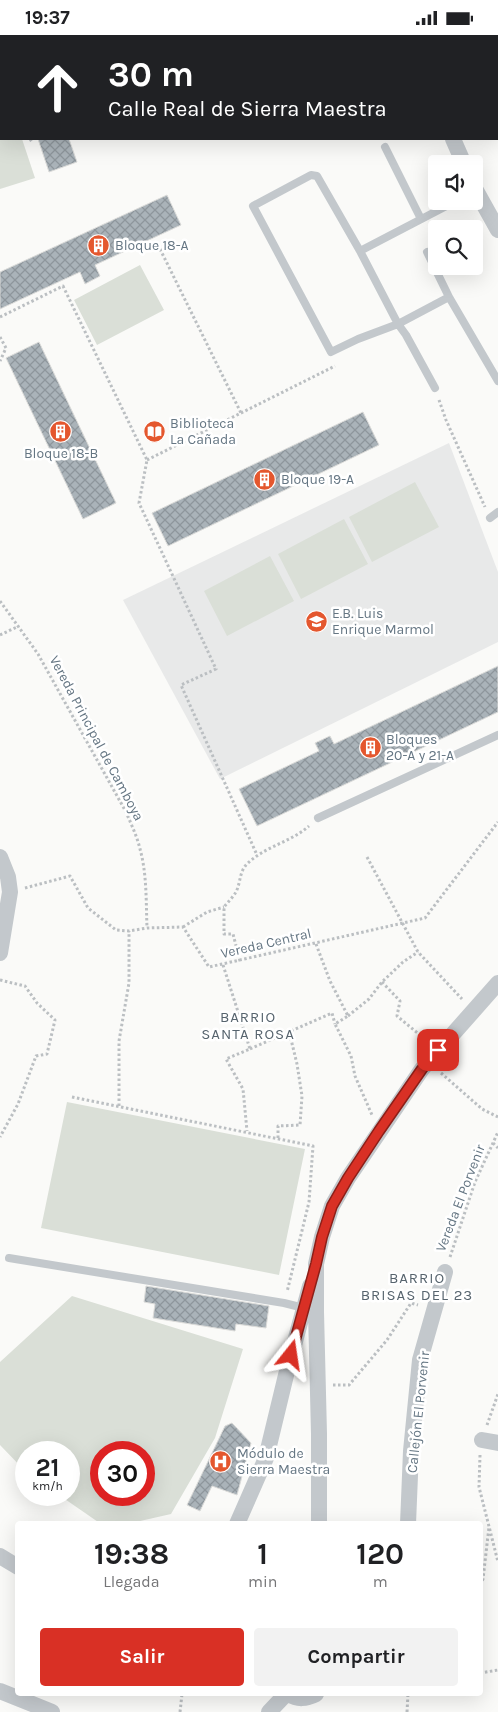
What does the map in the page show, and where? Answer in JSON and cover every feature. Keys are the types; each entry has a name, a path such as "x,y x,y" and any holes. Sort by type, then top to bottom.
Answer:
{"street":[{"path":"453,140 460,155"},
{"path":"483,206 498,231"},
{"path":"0,857 8,877 10,892 0,953"},
{"path":"238,1521 266,1458 322,1237 332,1206 379,1131 433,1056 498,983"},
{"path":"316,1264 320,1434 319,1521"},
{"name":"Callejón El Porvenir","path":"408,1521 411,1451 420,1360 445,1272"},
{"path":"0,1556 15,1565"},
{"path":"0,1691 52,1712"},
{"path":"269,1712 285,1696"},
{"path":"291,1696 296,1699 312,1696"}],"lane":[{"path":"385,147 421,219"},
{"path":"435,387 398,324 360,251 317,176 311,175 285,187 253,206 331,352 358,339 398,324 449,297"},
{"path":"360,251 438,210"},
{"path":"427,252 449,297 498,381"},
{"path":"490,518 498,512"},
{"path":"318,818 498,735"},
{"path":"9,1258 284,1303 304,1308"}],"path":[{"path":"160,249 241,413"},
{"path":"0,317 63,286 147,459 139,503 216,669 181,685 257,855"},
{"path":"0,337 6,348 0,361"},
{"path":"147,459 338,364"},
{"path":"435,387 446,420 490,518"},
{"name":"Vereda Principal de Camboya","path":"0,601 51,675 135,831 141,850 144,874 147,928"},
{"path":"0,635 19,627"},
{"path":"10,892 70,876 88,908 116,930 129,931 147,928 183,927 207,912 224,907 236,893 241,871 247,864 257,855 274,845 300,834 318,818"},
{"name":"Vereda Central","path":"183,927 209,967 316,944 425,917 498,822"},
{"path":"367,857 418,952 473,1010"},
{"path":"224,907 224,934 233,934 240,961"},
{"path":"119,1106 119,1041 128,983 129,931"},
{"path":"316,944 330,981 348,1015"},
{"path":"335,1023 369,999 382,982 403,962 418,952"},
{"path":"223,965 250,1049"},
{"path":"0,980 25,987 37,1003 55,1020 47,1054 36,1056 18,1104 0,1137"},
{"path":"382,982 400,1001 397,1015 482,1109 498,1117"},
{"path":"247,1132 244,1089 226,1059 332,1013 351,1056 355,1076 379,1131"},
{"path":"278,1138 278,1126 300,1125 302,1096 289,1031"},
{"path":"72,1097 313,1146 308,1202 284,1303"},
{"name":"Vereda El Porvenir","path":"445,1272 475,1182 498,1131"},
{"path":"493,1143 498,1148"},
{"path":"318,1386 349,1385 387,1340 411,1303 434,1310"},
{"path":"498,1394 490,1441 478,1466 479,1487 498,1562"},
{"path":"483,1579 489,1525"},
{"path":"483,1672 498,1670"},
{"path":"180,1712 182,1696"},
{"path":"407,1712 408,1696"}],"shaded area":[{"path":"0,140 22,140 35,178 0,189"},
{"path":"140,265 164,310 97,345 74,300"},
{"name":"E.B. Luis Enrique Marmol","path":"449,443 498,572 498,642 220,779 123,600"},
{"path":"415,482 439,527 372,562 349,517"},
{"path":"344,519 368,564 301,599 278,554"},
{"path":"270,556 294,601 227,636 204,591"},
{"path":"67,1102 305,1149 279,1275 41,1228"},
{"path":"72,1296 243,1349 215,1438 171,1514 140,1521 97,1521 75,1506 80,1506 80,1441 15,1441 15,1461 0,1445 0,1362"}],"building":[{"path":"38,140 69,140 77,162 49,172"},
{"name":"Bloque 18-A","path":"167,195 181,225 95,265 100,276 85,284 80,272 0,309 0,272"},
{"name":"Bloque 18-B","path":"39,342 116,503 83,519 6,358"},
{"name":"Bloque 19-A","path":"363,412 379,445 168,546 152,513"},
{"name":"Bloques 20-A y 21-A","path":"498,666 498,712 257,826 239,789 319,751 315,743 330,736 334,744"},
{"path":"146,1286 269,1306 266,1328 236,1324 235,1331 153,1318 155,1304 144,1302"},
{"path":"232,1423 251,1443 237,1495 212,1486 200,1511 187,1505 225,1426"}],"place":[{"name":"Bloque 18-A","path":"99,245"},
{"name":"Bloque 18-B","path":"61,431"},
{"name":"Biblioteca La Cañada","path":"154,431"},
{"name":"Bloque 19-A","path":"265,479"},
{"name":"E.B. Luis Enrique Marmol","path":"316,621"},
{"name":"Bloques 20-A y 21-A","path":"370,747"},
{"name":"Módulo de Sierra Maestra","path":"221,1461"}],"district":[{"name":"BARRIO SANTA ROSA","path":"248,1026"},
{"name":"BARRIO BRISAS DEL 23","path":"417,1286"}],"route":[{"path":"291,1355 332,1206 379,1131 422,1069 438,1050"}]}
